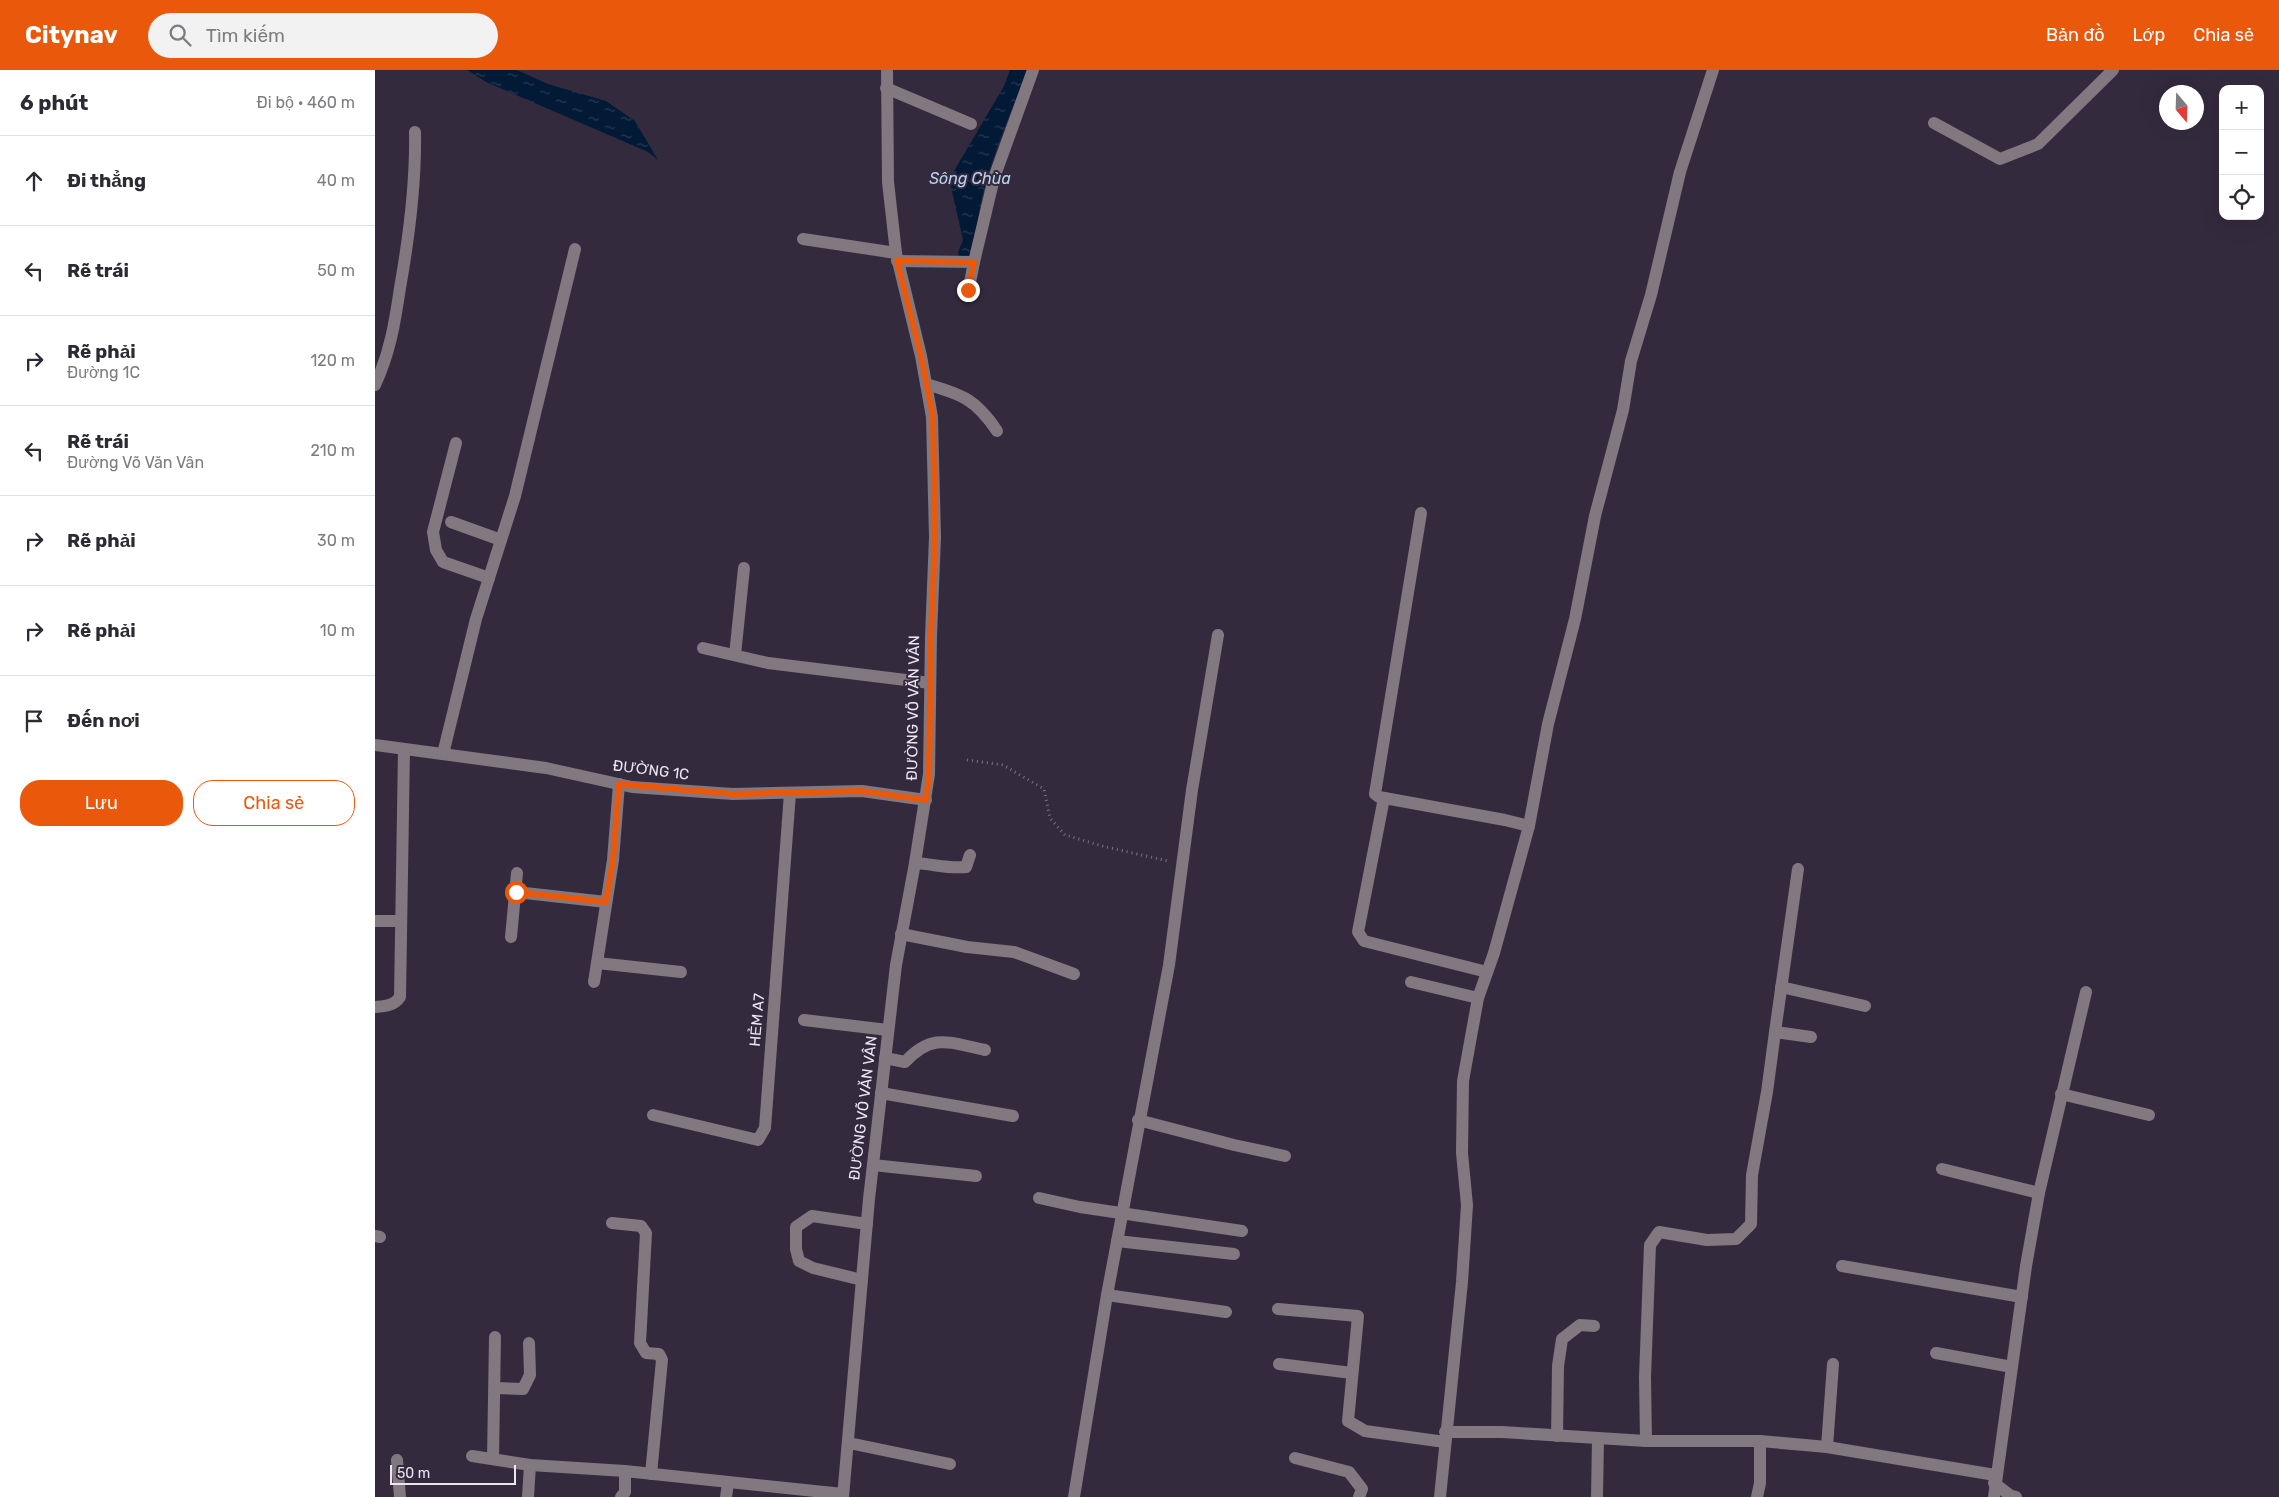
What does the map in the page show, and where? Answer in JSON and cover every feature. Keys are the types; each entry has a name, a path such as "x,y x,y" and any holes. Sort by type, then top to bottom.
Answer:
{"street":[{"name":"ĐƯỜNG VÕ VĂN VÂN","path":"843,1496 867,1224 888,1030 901,934 915,863 929,774 935,537 933,417 897,257 888,182 887,70"},
{"path":"969,293 974,262 994,178 1033,70"},
{"path":"1440,1497 1462,1282 1467,1205 1462,1153 1463,1081 1477,998 1487,972 1529,826 1548,724 1575,619 1595,516 1623,410 1631,361 1651,295 1680,172 1713,70"},
{"path":"1934,123 2000,159 2038,144 2113,70"},
{"path":"886,88 971,124"},
{"path":"375,385 393,334 407,253 415,168 415,132"},
{"path":"803,239 897,257 974,262"},
{"path":"443,754 476,619 515,496 575,249"},
{"path":"926,384 955,392 971,401 997,431"},
{"path":"456,442 433,532 435,550 443,562 489,578"},
{"path":"1421,513 1375,794 1379,797 1529,826"},
{"path":"451,522 501,540"},
{"path":"735,656 744,568"},
{"path":"1074,1497 1138,1120 1169,965 1182,862 1218,635"},
{"path":"703,648 768,664 930,683"},
{"name":"ĐƯỜNG 1C","path":"375,745 546,768 619,784 733,794 861,791 926,800"},
{"path":"375,1008 387,1006 396,1002 400,997 404,750"},
{"path":"593,982 613,860 619,784"},
{"name":"HẺM A7","path":"653,1115 758,1140 765,1128 790,793"},
{"path":"1384,798 1358,932 1360,937 1365,941 1487,972"},
{"path":"915,863 936,864 952,869 966,866 970,855"},
{"path":"1646,1441 1645,1377 1650,1245 1659,1232 1707,1240 1736,1239 1751,1224 1752,1175 1767,1092 1798,869"},
{"path":"511,937 517,873"},
{"path":"516,892 606,902"},
{"path":"375,921 401,921"},
{"path":"901,934 967,947 1014,952 1074,974"},
{"path":"597,963 681,972"},
{"path":"1411,982 1477,998"},
{"path":"1781,988 1865,1006"},
{"path":"1994,1497 2022,1296 2039,1192 2085,992"},
{"path":"803,1020 888,1030"},
{"path":"1775,1032 1811,1037"},
{"path":"885,1058 905,1062 915,1051 936,1041 985,1050"},
{"path":"881,1093 1013,1116"},
{"path":"2061,1094 2149,1115"},
{"path":"1138,1120 1285,1156"},
{"path":"873,1165 977,1176"},
{"path":"1941,1169 2039,1192"},
{"path":"1039,1198 1080,1207 1243,1231"},
{"path":"862,1280 813,1268 799,1261 796,1249 796,1227 812,1216 867,1224"},
{"path":"612,1223 641,1226 646,1233 640,1343 646,1353 659,1354 662,1360 651,1474"},
{"path":"1117,1241 1234,1254"},
{"path":"1842,1266 2022,1296"},
{"path":"1107,1295 1226,1312"},
{"path":"1278,1309 1358,1316 1348,1421 1365,1431 1445,1437 1502,1432 1646,1441 1760,1440 1827,1447 1995,1479 2011,1496 2016,1497"},
{"path":"1557,1436 1558,1366 1562,1339 1580,1325 1594,1326"},
{"path":"493,1459 495,1336"},
{"path":"495,1388 523,1388 531,1375 529,1343"},
{"path":"1936,1353 2012,1367"},
{"path":"1279,1364 1352,1373"},
{"path":"1827,1447 1833,1364"},
{"path":"1597,1497 1598,1439"},
{"path":"1757,1497 1760,1483 1760,1440"},
{"path":"849,1443 950,1464"},
{"path":"472,1456 530,1465 625,1471 843,1496"},
{"path":"1295,1458 1349,1472 1362,1489 1359,1497"},
{"path":"397,1460 400,1497"},
{"path":"528,1497 530,1465"},
{"path":"621,1497 625,1492 625,1471"},
{"path":"726,1497 728,1483"}],"path":[{"path":"967,760 1003,765 1044,788 1050,818 1065,835 1156,859 1182,862"}],"water":[{"path":"467,70 517,70 548,84 606,101 635,121 658,160 648,152 486,82"},
{"name":"Sông Chùa","path":"1010,70 1028,70 1002,136 987,181 977,227 975,251 967,258 959,256 958,252 963,240 951,187 954,171 1004,86"}],"route":[{"path":"516,892 606,902 613,860 619,784 632,787 733,794 861,791 926,800 929,774 935,537 933,417 921,356 897,261 974,262 968,290"}]}
